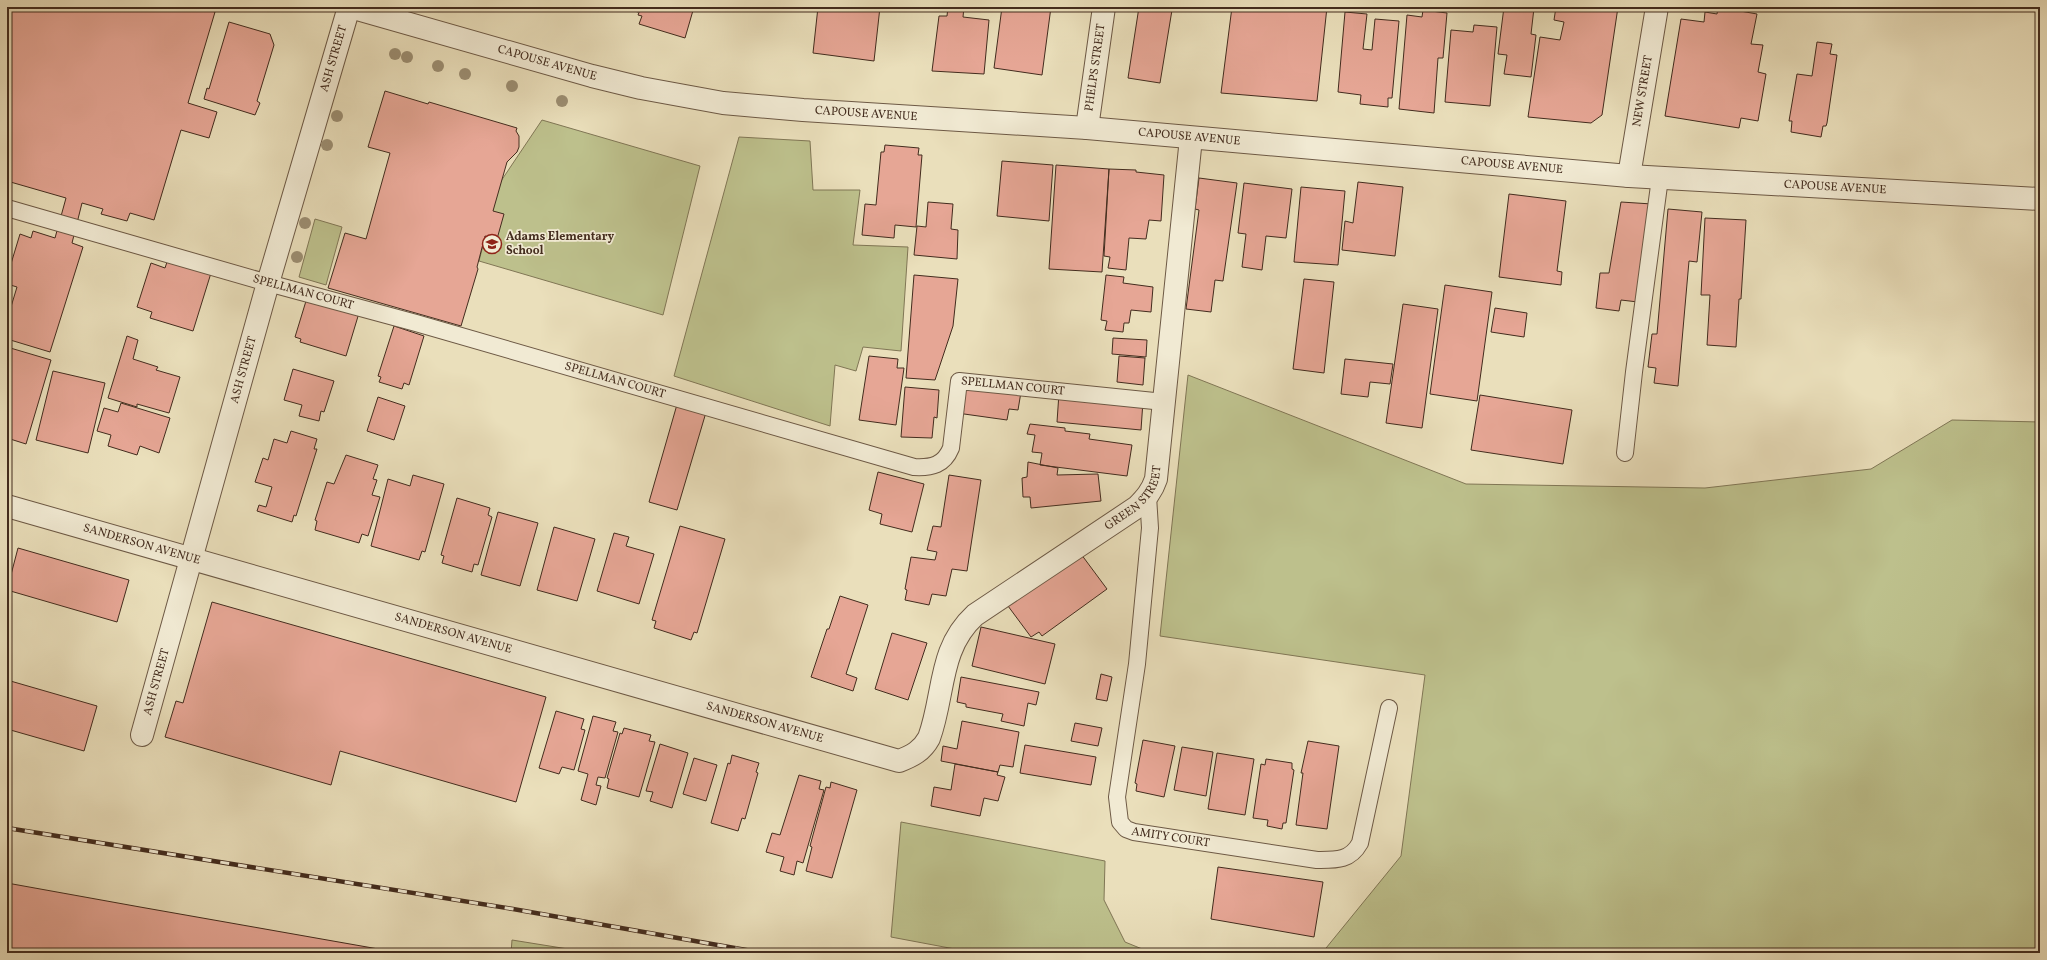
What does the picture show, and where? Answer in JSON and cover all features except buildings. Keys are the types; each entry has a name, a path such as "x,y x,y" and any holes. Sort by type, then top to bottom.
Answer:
{"street":[{"name":"CAPOUSE AVENUE","path":"350,7 592,76 641,88 723,103 803,110 1087,128 1630,176 2040,199"},
{"name":"ASH STREET","path":"142,735 268,283 350,7"},
{"name":"PHELPS STREET","path":"1087,128 1104,7"},
{"name":"NEW STREET","path":"1630,176 1657,7"},
{"name":"GREEN STREET","path":"899,761 916,754 926,745 929,738 949,653 957,635 965,625 975,615 1137,507 1148,496 1156,479 1191,138"},
{"name":"SANDERSON AVENUE","path":"7,506 899,761"}],"lane":[{"path":"1625,453 1634,372 1660,178"},
{"name":"SPELLMAN COURT","path":"7,208 268,283 416,323 914,467 934,466 947,458 951,448 959,381 1164,402"},
{"name":"AMITY COURT","path":"1148,496 1150,528 1137,664 1117,797 1120,822 1126,829 1134,832 1318,860 1334,860 1349,856 1354,853 1360,843 1389,708"}],"green space":[{"path":"542,120 700,166 663,315 479,261 499,184"},
{"path":"739,137 810,141 813,190 860,190 853,245 908,247 901,351 863,347 856,371 835,365 830,426 674,376"},
{"path":"315,219 342,227 326,285 299,277"},
{"path":"1188,375 1466,484 1705,488 1871,469 1952,420 2040,422 2040,953 1322,953 1401,856 1425,675 1160,636"},
{"path":"901,822 1105,861 1104,900 1125,942 1152,953 976,953 891,937"},
{"path":"512,940 593,953 511,953"}],"railway":[{"path":"7,828 513,909 763,953"}],"place":[{"name":"Adams Elementary School","path":"492,244"}]}
